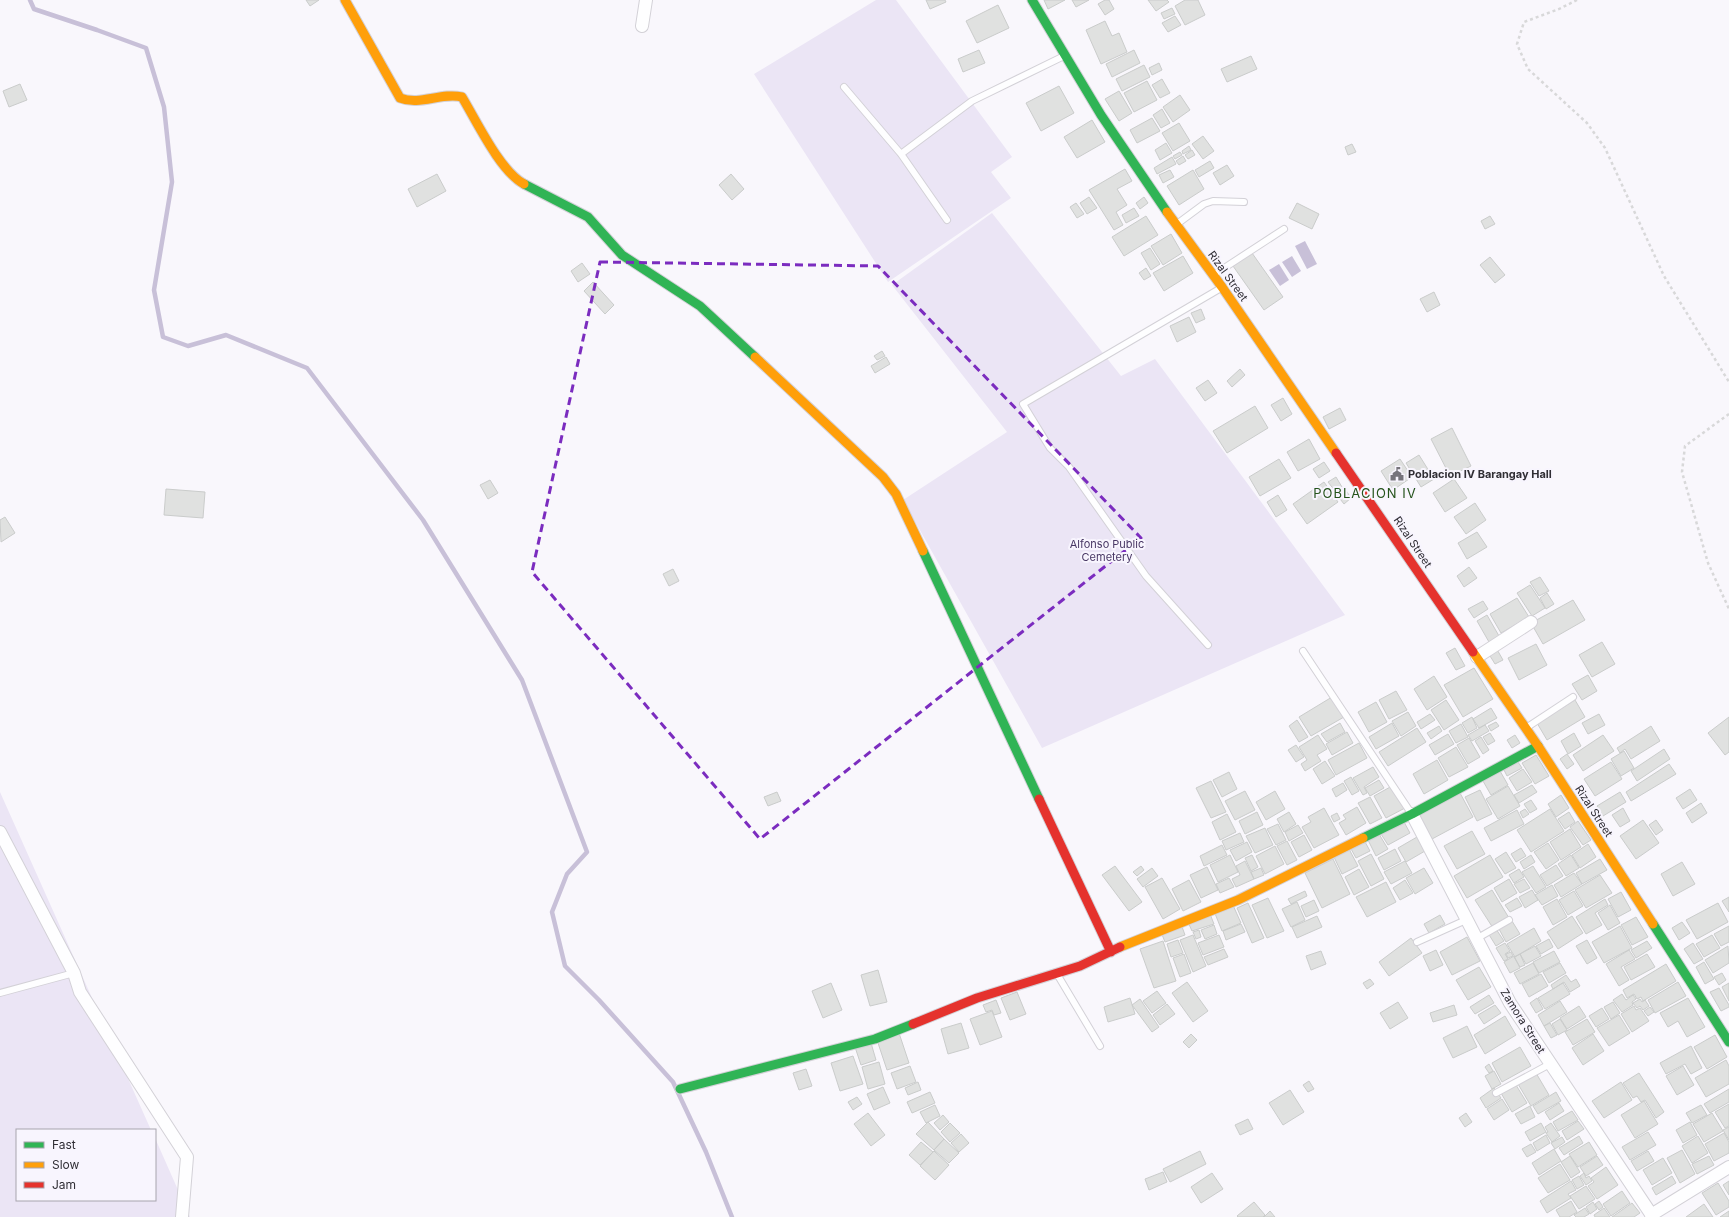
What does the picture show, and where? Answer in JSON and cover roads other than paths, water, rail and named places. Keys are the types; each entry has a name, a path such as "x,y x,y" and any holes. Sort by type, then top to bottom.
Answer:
{"street":[{"path":"346,0 380,65 400,98 405,101 449,94 462,97 505,168 515,179 588,217 622,255 660,282 700,306 883,477 896,494 1111,952"},
{"path":"642,26 646,0"},
{"name":"Rizal Street","path":"1032,0 1101,115 1176,225 1222,287 1526,728 1729,1042"},
{"path":"1477,657 1531,622"},
{"path":"680,1089 875,1040 977,998 1056,972 1080,966 1238,900 1412,814 1538,746"},
{"name":"Zamora Street","path":"1412,814 1510,1003 1652,1216"},
{"path":"0,832 74,973 80,992 187,1157 182,1217"},
{"path":"1719,1026 1729,1020"},
{"path":"1652,1216 1729,1167"}],"lane":[{"path":"901,154 972,101 1065,55"},
{"path":"844,87 901,154 947,220"},
{"path":"1176,225 1204,204 1213,201 1244,202"},
{"path":"1213,275 1284,229"},
{"path":"1208,645 1146,576 1069,467 1050,448 1022,404 1222,287"},
{"path":"1303,651 1412,814"},
{"path":"1526,728 1573,697"},
{"path":"1417,942 1466,920"},
{"path":"1476,939 1509,920"},
{"path":"1056,972 1100,1046"},
{"path":"0,993 74,973"},
{"path":"1496,1093 1550,1064"}],"waterway":[{"path":"30,0 34,9 146,48 164,107 172,182 154,290 163,337 188,346 226,335 307,368 423,520 522,680 587,852 567,874 552,912 565,966 599,1000 673,1082 706,1152 732,1217"}],"place":[{"name":"Poblacion IV Barangay Hall","path":"1397,474"}],"district":[{"name":"POBLACION IV","path":"1365,493"}],"park label":[{"name":"Alfonso Public Cemetery","path":"1107,550"}]}
